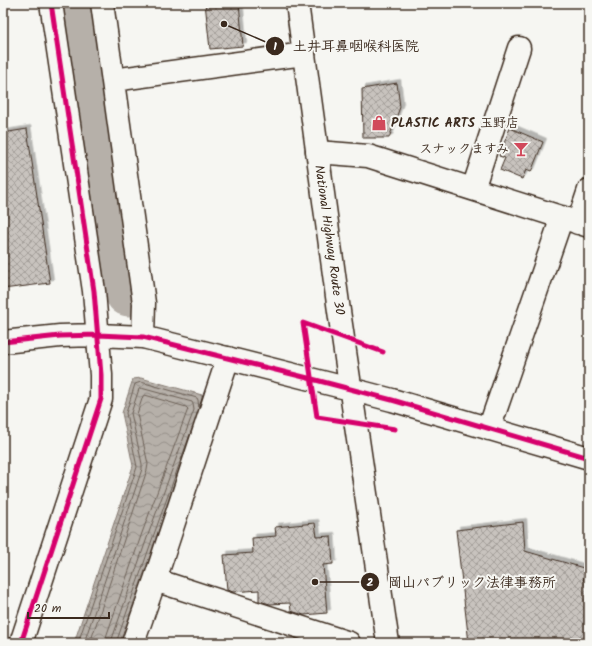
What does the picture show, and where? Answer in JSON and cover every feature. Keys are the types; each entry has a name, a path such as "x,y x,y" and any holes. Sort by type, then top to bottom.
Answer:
{"main road":[{"path":"21,643 101,399 101,375 94,291 52,3"},
{"path":"102,3 144,303 143,337"},
{"name":"National Highway Route 30","path":"297,3 338,311 388,643"},
{"path":"473,189 519,48"},
{"path":"113,80 304,54"},
{"path":"317,152 368,156 576,222"},
{"path":"489,429 589,190"},
{"path":"3,342 60,336 98,335 143,337 350,389 589,458"},
{"path":"133,643 228,358"},
{"path":"155,580 349,643"}],"water":[{"path":"141,378 202,395 203,411 156,538 120,643 74,643 133,466 122,413 133,379"}],"building":[{"path":"205,3 239,3 243,46 210,49"},
{"name":"PLASTIC ARTS 玉野店","path":"397,83 400,107 389,138 363,138 362,89"},
{"name":"スナックますみ","path":"510,128 543,142 531,172 526,170 522,179 500,170 505,158 499,156"},
{"path":"27,129 50,283 3,289 3,133"},
{"path":"523,522 525,551 587,569 583,580 589,582 589,643 469,643 456,530"},
{"path":"315,523 317,537 331,536 333,564 323,565 327,613 304,615 291,611 290,603 270,604 259,601 259,590 233,592 227,590 224,555 253,553 252,538 276,536 275,527"}],"waterway":[{"path":"82,3 121,267 128,283 129,292"}],"cycle path":[{"path":"21,643 101,399 101,375 94,291 51,3"},
{"path":"383,352 303,323 317,417 395,429"},
{"path":"3,342 60,336 98,335 143,337 392,400 589,458"}],"place":[{"name":"土井耳鼻咽喉科医院","path":"224,24"},
{"name":"PLASTIC ARTS 玉野店","path":"379,123"},
{"name":"スナックますみ","path":"521,149"},
{"name":"岡山パブリック法律事務所","path":"315,582"}]}
